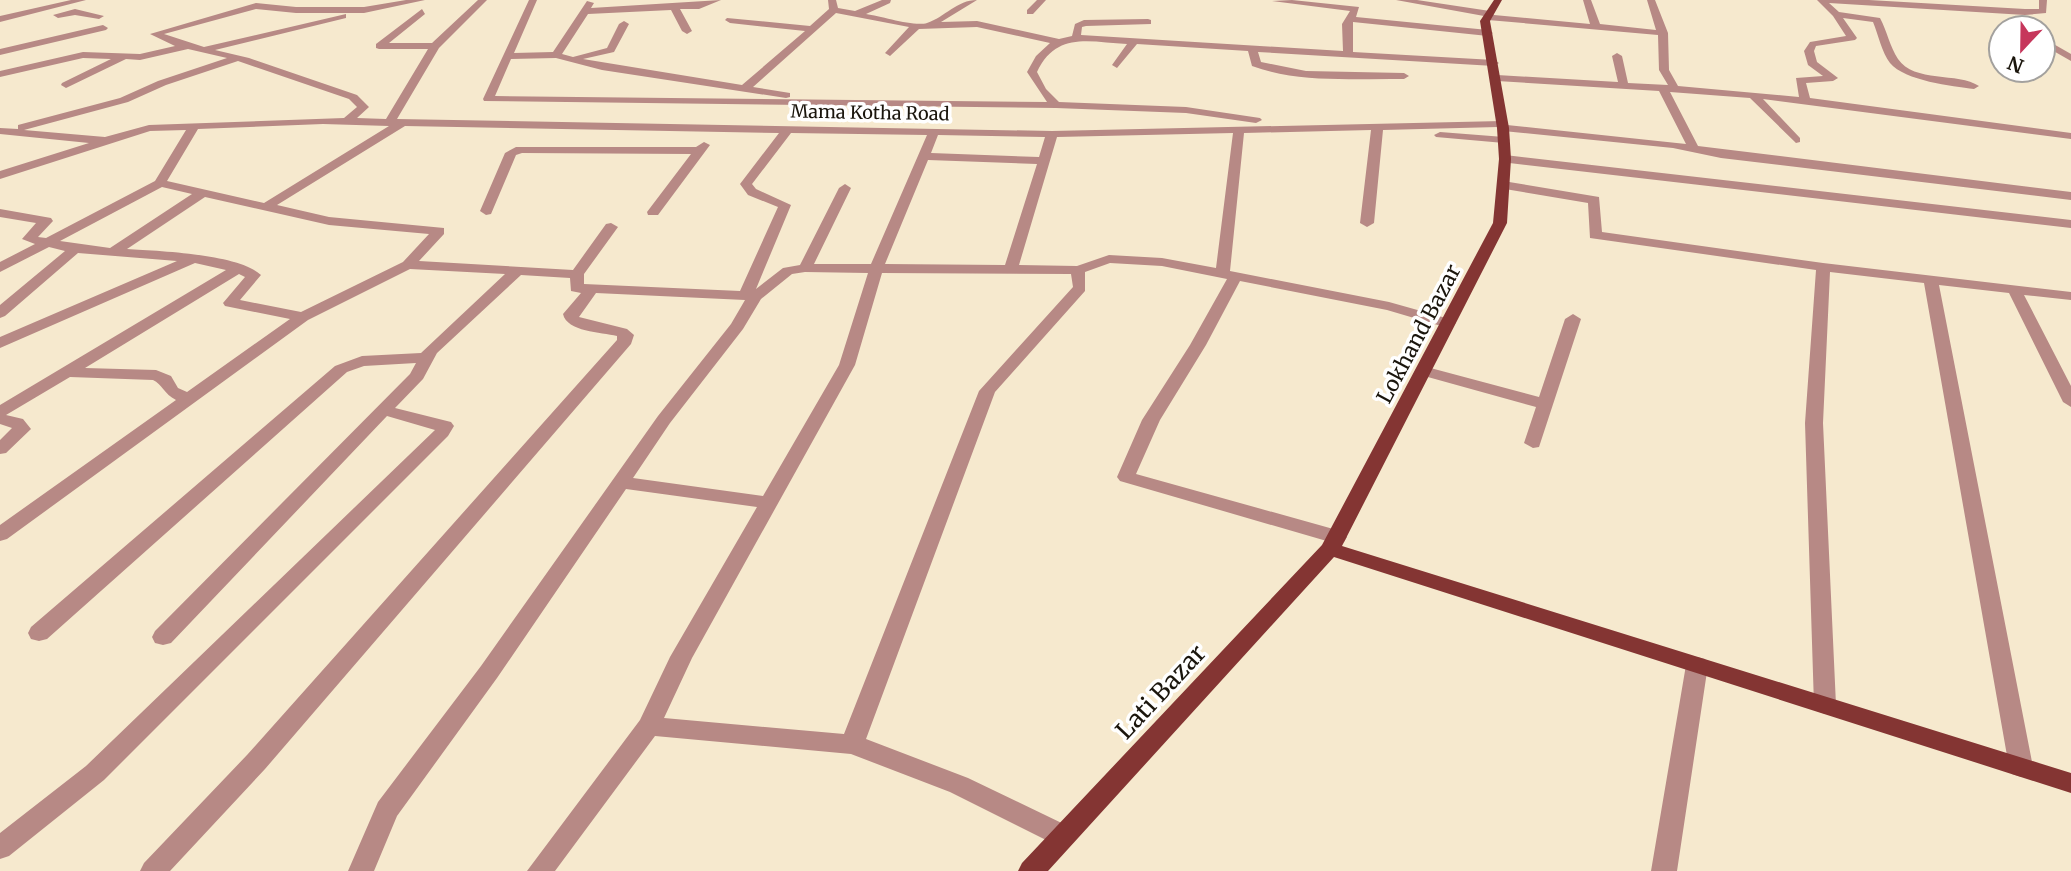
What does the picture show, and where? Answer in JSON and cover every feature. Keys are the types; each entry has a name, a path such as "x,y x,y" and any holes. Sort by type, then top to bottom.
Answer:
{"main road":[{"path":"1489,16 1498,0"},
{"name":"Lokhand Bazar","path":"1333,543 1500,223 1505,159 1497,78 1488,33 1489,16"},
{"path":"1333,543 1697,665 2071,783"},
{"name":"Lati Bazar","path":"1031,871 1333,543"}],"street":[{"path":"0,19 82,0"},
{"path":"272,0 155,34 188,46 238,58 353,97 364,107 347,121"},
{"path":"256,6 296,10 394,5 421,0"},
{"path":"266,207 397,122 435,46 483,0"},
{"path":"533,0 488,99 1056,105 1186,110 1297,126"},
{"path":"651,0 699,6"},
{"path":"556,55 588,7 699,6 717,0"},
{"path":"930,24 973,0"},
{"path":"1030,12 1042,0"},
{"path":"1400,0 1489,16 1663,33"},
{"path":"1587,0 1596,27"},
{"path":"1651,0 1663,33 1667,54 1664,70 1669,88 1694,149"},
{"path":"1825,0 1959,0"},
{"path":"1805,101 1800,80 1833,78 1812,63 1809,51 1813,44 1852,38 1825,0"},
{"path":"1825,0 2027,16 2043,10 2043,0"},
{"path":"854,16 887,1"},
{"path":"1276,1 1359,4 1346,27 1348,55"},
{"path":"204,50 253,35 296,30 365,5"},
{"path":"744,89 812,29 833,5 854,16 916,26 977,24 1056,41 1076,38 1135,40 1253,50 1494,63"},
{"path":"674,7 687,31"},
{"path":"19,14 40,18 71,12 99,16"},
{"path":"422,12 379,46 435,46"},
{"path":"1836,15 1877,20 1894,62 1900,66 1928,79 1974,86"},
{"path":"1350,19 1488,33"},
{"path":"730,20 812,29"},
{"path":"1076,38 1078,26 1084,23 1148,22"},
{"path":"575,58 611,50 624,24"},
{"path":"890,53 916,26"},
{"path":"0,52 103,28"},
{"path":"1116,65 1135,40"},
{"path":"1056,41 1038,57 1032,72 1042,90 1056,105"},
{"path":"0,74 83,55 147,56 188,46"},
{"path":"1253,50 1256,64 1265,67 1322,74 1404,76"},
{"path":"506,56 556,55 602,66 849,104"},
{"path":"66,85 125,56"},
{"path":"1617,56 1624,86"},
{"path":"6,131 124,100 162,83 238,58"},
{"path":"1497,78 1669,88 1805,101 1891,111 1951,124 2071,136"},
{"path":"1754,96 1796,141"},
{"name":"Mama Kotha Road","path":"0,175 149,128 195,125 347,121 1052,134 1297,126 1503,131"},
{"path":"0,268 160,183 195,125"},
{"name":"Mama Kotha Road","path":"1349,126 1503,131"},
{"path":"653,212 718,128"},
{"path":"1239,128 1229,274 1198,345 1151,420 1126,477 1333,543"},
{"path":"361,871 387,810 489,672 664,420 738,326 785,205 752,192 746,184 788,129"},
{"path":"1367,223 1377,129"},
{"path":"6,131 106,141"},
{"path":"1503,131 1694,149 1725,170 2071,225"},
{"path":"540,871 649,726 681,657 771,503 847,365 876,270 934,132"},
{"path":"1010,271 1052,134"},
{"path":"486,211 511,153 520,149 700,150"},
{"path":"924,156 1044,160"},
{"path":"1505,159 1725,170 2071,196"},
{"path":"0,534 303,317 408,265 439,231 329,221 160,183"},
{"path":"1503,185 1594,200 1595,235 1823,267 2071,296"},
{"path":"805,268 845,188"},
{"path":"113,251 204,192"},
{"path":"0,213 47,221 29,239 76,248 193,259 239,268 254,275 230,303 303,317"},
{"path":"611,227 577,274 576,288 750,296 788,271 805,268 1078,270 1110,258 1162,262 1229,274 1389,306 1448,323"},
{"path":"0,313 76,248"},
{"path":"0,343 193,259"},
{"path":"408,265 577,274"},
{"path":"1823,267 1814,423 1825,705"},
{"path":"0,412 239,268"},
{"path":"852,744 987,391 1080,288 1078,270"},
{"path":"163,637 417,376 425,358 516,272"},
{"path":"1931,280 2021,767"},
{"path":"153,871 257,762 625,341 626,335 622,332 577,323 571,318 592,289"},
{"path":"2014,289 2071,402"},
{"path":"1533,443 1573,319"},
{"path":"39,633 341,369 362,361 425,358"},
{"path":"1423,371 1546,404"},
{"path":"67,372 156,375 165,379 171,391 187,400"},
{"path":"0,848 94,773 442,432 445,426 383,410"},
{"path":"0,419 16,423 23,429 0,449"},
{"path":"621,482 771,503"},
{"path":"1664,871 1697,665"},
{"path":"649,726 852,744 959,785 1063,836"}]}
